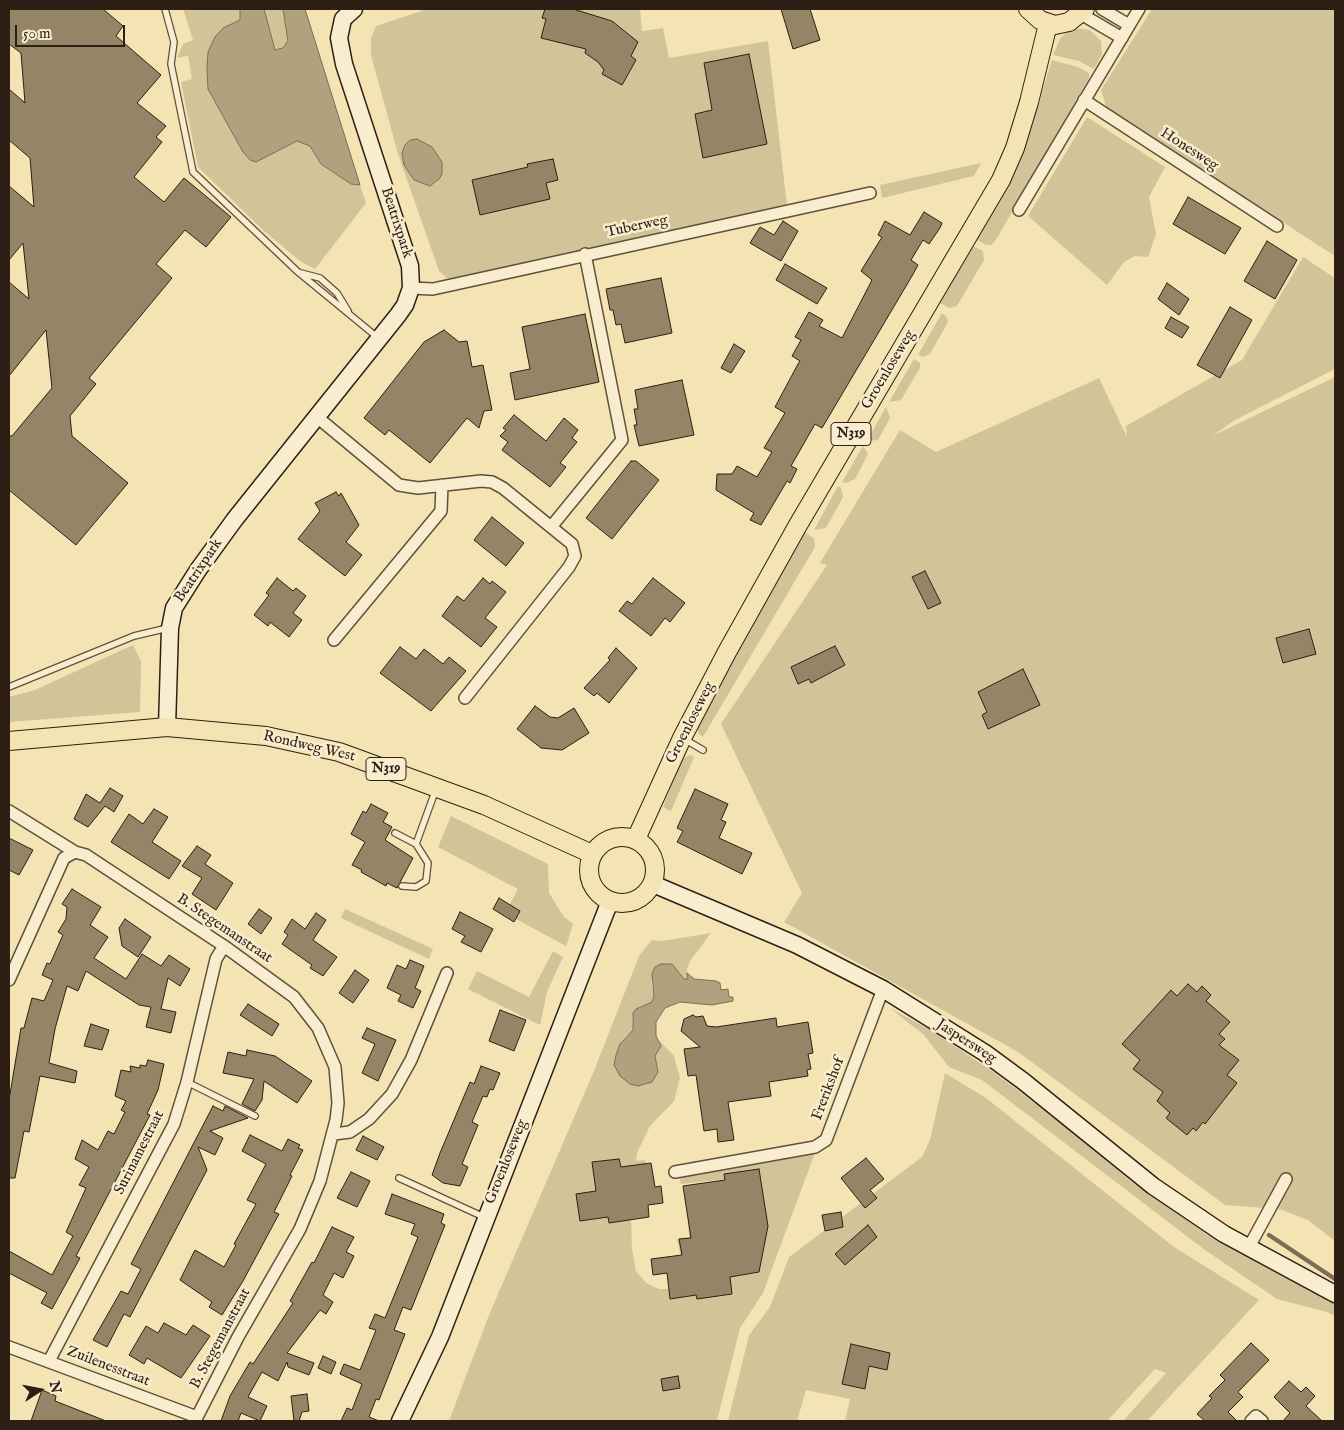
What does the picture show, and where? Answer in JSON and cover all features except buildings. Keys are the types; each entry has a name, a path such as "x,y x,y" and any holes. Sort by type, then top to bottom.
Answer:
{"main road":[{"path":"1028,9 1033,15 1048,24 1069,22 1083,11"},
{"name":"Groenloseweg","path":"636,839 682,738 798,525 1001,180 1015,148 1029,102 1048,24"},
{"name":"Rondweg West","path":"9,741 167,727 266,736 339,752 437,787 484,805 592,854"},
{"path":"625,836 636,839 647,847 654,858 656,871 653,884 646,894 635,902 622,904 610,901 598,893 590,881 589,866 592,854 602,843 612,838 625,836"}],"street":[{"path":"1102,9 1129,25"},
{"path":"1019,210 1139,9"},
{"name":"Beatrixpark","path":"167,727 170,628 174,608 198,570 405,305 410,288 410,266 344,64 338,38 343,19 348,11"},
{"path":"1083,11 1122,38"},
{"name":"Honesweg","path":"1084,100 1277,226"},
{"name":"Tuberweg","path":"410,288 433,288 870,193"},
{"path":"551,527 622,440 585,254"},
{"path":"316,417 399,485 409,488 481,481 492,482 503,488 572,544 574,556 569,567 465,698"},
{"path":"334,640 441,511 442,485"},
{"name":"B. Stegemanstraat","path":"9,811 75,852 86,855 224,946 294,997 318,1028 335,1067 338,1103 334,1134 320,1181 300,1229 238,1337 196,1419"},
{"path":"9,980 64,858 75,852"},
{"name":"Jaspersweg","path":"653,884 797,945 883,989 985,1053 1023,1080 1153,1186 1224,1234 1335,1294"},
{"name":"Groenloseweg","path":"400,1421 440,1338 610,901"},
{"name":"Surinamestraat","path":"49,1361 174,1124 187,1082 216,959 224,946"},
{"path":"334,1134 350,1132 369,1119 392,1094 411,1060 447,973"},
{"name":"Frerikshof","path":"675,1172 815,1147 826,1140 883,989"},
{"path":"1249,1247 1286,1178"},
{"name":"Zuilenesstraat","path":"9,1346 196,1419"},
{"path":"1251,1421 1256,1416 1262,1421"}],"lane":[{"path":"165,9 174,42 171,64 192,172 298,272 379,338"},
{"path":"298,272 320,278 327,283 337,293 350,315"},
{"path":"9,688 134,636 170,628"},
{"path":"682,738 703,750"},
{"path":"416,844 437,787"},
{"path":"395,832 416,844 428,862 426,881 416,887 402,886"},
{"path":"187,1082 255,1116"},
{"path":"398,1178 486,1218"}],"shaded area":[{"path":"183,9 240,9 240,20 223,28 207,69 208,89 244,152 265,157 297,141 310,146 321,164 351,184 360,185 366,203 315,269 300,261 263,230 198,167 181,82 192,79 188,56 177,58 183,44 193,40"},
{"path":"240,9 264,9 275,50 283,48 288,41 283,9 305,9 360,185 351,184 321,164 310,146 297,141 256,162 250,160 243,152 208,89 207,69 208,52 215,37 223,28 240,20"},
{"path":"264,9 283,9 288,41 283,48 275,50"},
{"path":"427,9 640,9 642,31 663,28 669,58 768,41 787,206 450,281 439,271 398,154 371,55 371,39 376,26"},
{"path":"1152,9 1335,9 1335,256 1107,109 1101,90"},
{"path":"1074,28 1090,30 1101,41 1102,54 1094,69 1079,61 1053,55 1061,37"},
{"path":"1052,60 1078,67 1089,73 1089,78 997,238 992,245 986,245 976,239 1006,187 1024,149"},
{"path":"1087,117 1165,167 1149,197 1156,234 1148,257 1135,256 1124,262 1107,285 1028,216"},
{"path":"417,139 432,147 442,162 442,174 430,186 414,180 404,165 402,153 405,145 410,140"},
{"path":"981,163 974,176 882,198 880,185"},
{"path":"973,246 983,251 984,260 957,306 949,308 940,303"},
{"path":"1303,257 1335,278 1335,369 1235,420 1212,436 1335,377 1335,1241 1308,1220 1280,1209 1225,1205 1018,1052 784,922 802,893 721,724 827,565 820,563 900,430 936,452 1099,378 1127,437 1126,426 1242,360"},
{"path":"942,313 946,316 948,322 930,354 923,357 918,355"},
{"path":"914,359 920,363 920,368 901,400 889,402"},
{"path":"886,407 890,418 878,440 867,441"},
{"path":"863,446 868,454 855,479 846,483 842,482"},
{"path":"838,486 841,488 843,497 826,528 814,530"},
{"path":"804,531 814,539 815,547 703,737 699,734 697,727 747,630"},
{"path":"133,645 141,661 140,712 9,722 9,697 35,690"},
{"path":"690,755 694,757 671,811 663,807 682,759"},
{"path":"451,816 548,864 549,893 564,917 573,924 566,946 505,913 518,889 438,847"},
{"path":"345,909 433,949 429,959 341,918"},
{"path":"711,933 690,961 687,969 688,979 684,979 680,975 651,981 654,996 652,1002 640,1007 632,1018 633,1030 625,1037 630,1084 646,1085 657,1066 655,1056 661,1046 659,1040 674,1056 680,1078 674,1101 650,1126 637,1153 636,1161 645,1160 651,1198 631,1219 632,1249 636,1271 646,1283 659,1289 670,1289 666,1272 683,1268 677,1239 689,1237 688,1225 732,1219 726,1179 681,1184 679,1175 816,1150 763,1293 740,1328 717,1421 449,1421 489,1315 594,1071 639,956 652,940 662,941"},
{"path":"553,951 563,957 547,992 540,1025 468,989 477,971 529,997"},
{"path":"661,964 672,964 684,979 688,979 687,973 694,979 720,983 721,990 728,989 729,997 733,997 733,1001 712,1005 680,1002 665,1008 656,1022 656,1036 661,1046 655,1056 658,1072 652,1082 638,1086 630,1084 620,1076 614,1065 620,1044 633,1030 633,1013 636,1009 652,1002 654,996 652,974 655,967"},
{"path":"890,1008 932,1031 995,1073 1067,1128 1129,1180 1208,1235 1335,1302 1335,1316 1327,1312 1277,1299 1205,1250 982,1080 949,1067 924,1035"},
{"path":"945,1073 986,1098 1174,1247 1259,1300 1147,1421 1123,1421 1166,1373 1155,1369 1107,1421 845,1421 850,1399 806,1390 797,1421 728,1421 749,1335 770,1307 789,1257 922,1157 930,1140"}],"waterway":[{"path":"1269,1235 1335,1279"}]}
